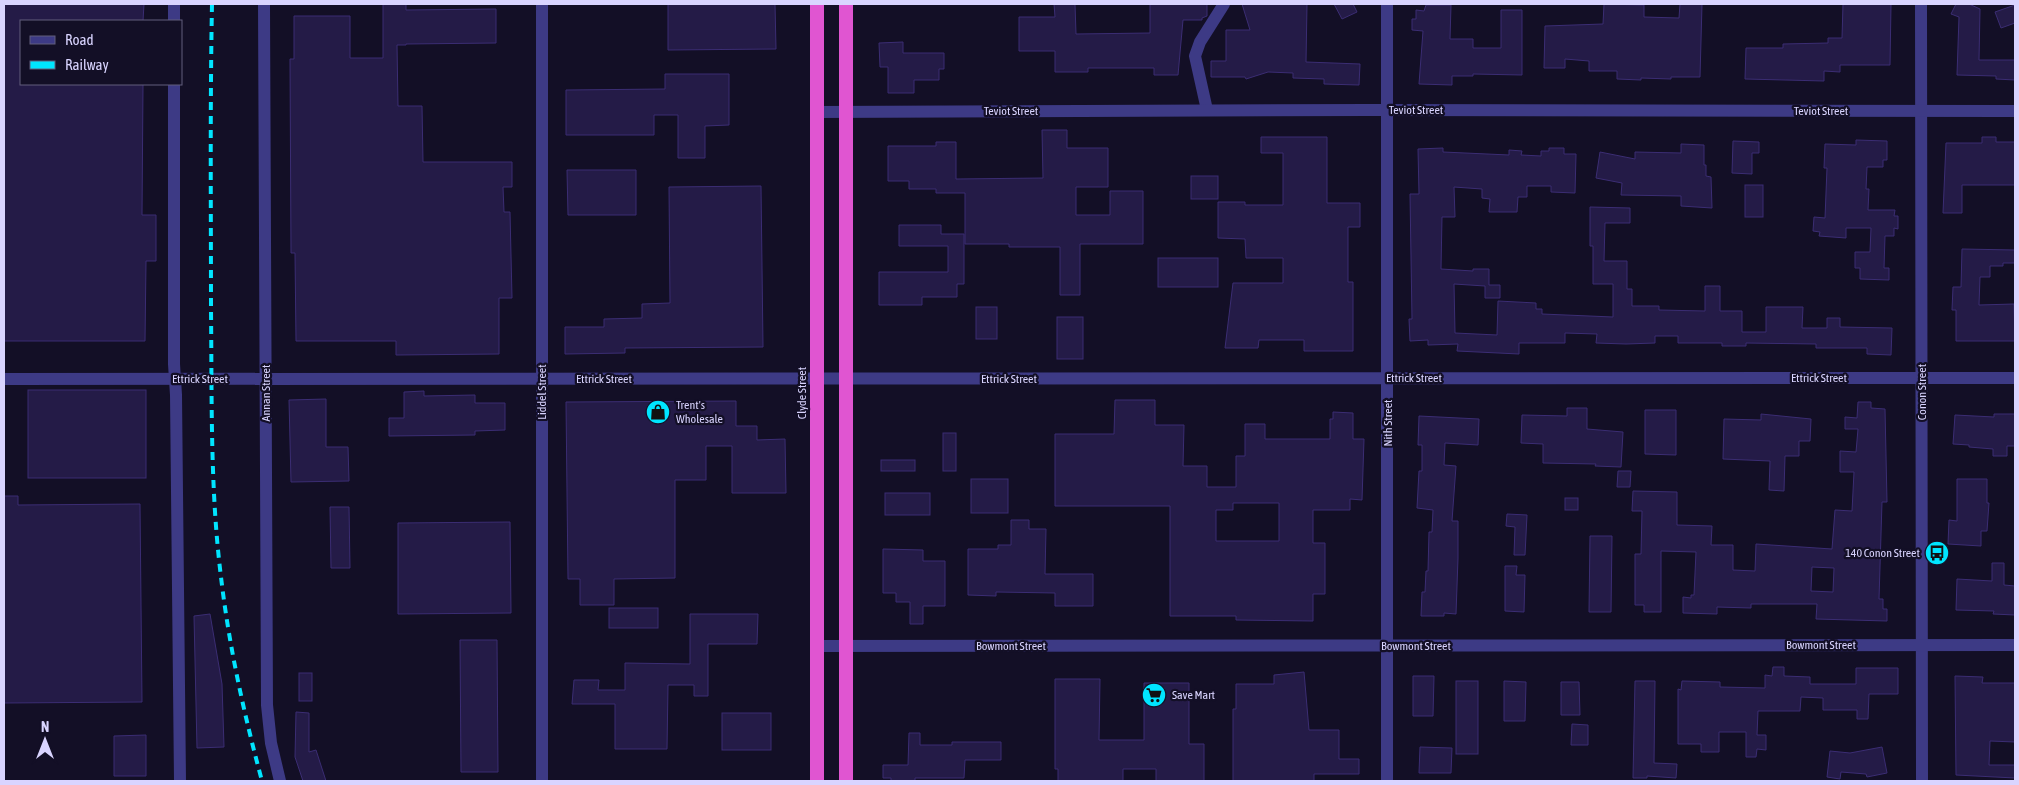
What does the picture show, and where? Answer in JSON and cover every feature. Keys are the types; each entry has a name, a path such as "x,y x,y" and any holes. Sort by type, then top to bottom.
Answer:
{"highway":[{"name":"Clyde Street","path":"817,781 818,4"},
{"path":"846,4 846,781"}],"street":[{"path":"174,4 174,20"},
{"name":"Annan Street","path":"264,4 267,705 271,743 280,781"},
{"name":"Liddel Street","path":"542,4 542,781"},
{"path":"1207,110 1195,56 1200,42 1224,4"},
{"name":"Nith Street","path":"1387,4 1387,781"},
{"name":"Conon Street","path":"1921,4 1922,781"},
{"path":"174,85 175,379 180,781"},
{"name":"Teviot Street","path":"817,112 1207,110 2015,111"},
{"name":"Ettrick Street","path":"4,379 2015,378"},
{"name":"Bowmont Street","path":"817,646 2015,645"}],"building":[{"path":"4,4 144,4 143,20 20,20 20,85 143,85 142,215 156,215 156,261 146,261 145,341 4,341"},
{"path":"383,4 406,4 406,10 496,9 496,43 397,45 398,106 422,106 423,162 512,162 512,187 503,187 504,212 510,212 512,298 499,298 499,354 396,355 396,341 296,341 295,253 291,253 290,59 294,59 294,16 350,16 350,58 383,58"},
{"path":"668,4 775,4 776,49 668,50"},
{"path":"1054,4 1075,4 1076,34 1150,33 1150,4 1207,4 1207,16 1202,18 1202,20 1183,20 1178,75 1154,75 1154,68 1088,68 1088,72 1055,72 1055,51 1019,51 1019,17 1055,17"},
{"path":"1242,4 1307,4 1306,62 1360,64 1359,85 1324,84 1324,79 1293,78 1293,73 1268,72 1246,79 1245,77 1211,77 1211,61 1226,61 1226,30 1250,30"},
{"path":"1334,4 1353,4 1357,12 1342,19"},
{"path":"1604,4 1644,5 1644,17 1679,18 1680,4 1702,4 1700,77 1671,77 1671,79 1641,78 1641,80 1617,79 1617,71 1589,71 1589,61 1565,59 1565,68 1544,68 1545,26 1603,24"},
{"path":"1843,4 1891,4 1890,65 1840,65 1840,72 1824,71 1824,81 1745,79 1746,48 1783,48 1783,44 1828,43 1828,38 1842,38"},
{"path":"1956,4 1969,4 1980,9 1979,60 2015,60 2015,80 1996,79 1996,76 1957,75 1959,17 1951,14"},
{"path":"1426,5 1451,5 1450,39 1473,39 1473,48 1501,48 1501,10 1522,10 1522,75 1473,74 1473,76 1452,76 1452,85 1419,84 1423,31 1412,30 1412,19 1416,19 1416,10 1424,11"},
{"path":"2015,5 2015,23 2001,28 1995,12"},
{"path":"903,42 903,53 944,53 944,69 939,69 939,80 914,80 914,93 888,93 888,67 880,67 879,43"},
{"path":"665,74 729,74 729,125 705,126 705,158 678,158 678,115 654,115 654,135 566,135 566,90 665,89"},
{"path":"1042,130 1067,130 1067,148 1108,148 1108,187 1076,187 1076,215 1110,215 1110,191 1143,191 1143,244 1080,244 1080,295 1060,295 1060,247 1009,247 1009,244 965,244 965,193 936,193 936,189 909,189 909,181 888,181 888,146 936,146 936,142 956,142 956,179 1043,178"},
{"path":"1261,137 1327,137 1327,203 1360,203 1360,227 1348,227 1348,282 1353,282 1353,351 1304,351 1304,340 1259,340 1258,348 1225,348 1233,283 1283,283 1283,258 1246,258 1245,239 1218,238 1218,202 1245,202 1245,205 1283,205 1283,153 1261,153"},
{"path":"1982,137 1996,137 1996,142 2015,142 2015,185 1962,185 1962,213 1943,213 1946,143 1982,143"},
{"path":"1856,140 1887,141 1887,160 1883,160 1883,167 1867,167 1866,189 1869,189 1868,210 1895,210 1894,216 1898,216 1898,229 1894,228 1894,236 1885,236 1884,268 1889,268 1889,280 1860,279 1860,268 1855,268 1855,252 1870,252 1871,228 1846,228 1846,238 1819,236 1820,232 1813,231 1814,217 1825,218 1827,168 1824,168 1825,144 1856,145"},
{"path":"1733,141 1759,142 1759,153 1752,153 1752,174 1732,173"},
{"path":"1681,144 1704,145 1706,176 1711,177 1712,208 1681,206 1681,196 1621,195 1622,183 1596,178 1600,152 1635,159 1635,152 1681,153"},
{"path":"1443,148 1443,152 1509,155 1509,150 1522,151 1521,155 1541,156 1541,151 1549,151 1549,148 1564,148 1564,154 1576,154 1575,193 1551,192 1551,186 1527,186 1527,197 1518,197 1517,212 1489,212 1490,199 1482,198 1482,189 1454,187 1455,217 1442,217 1441,269 1473,271 1473,269 1489,269 1489,285 1500,285 1500,298 1485,298 1485,286 1454,284 1455,333 1497,335 1498,301 1536,303 1536,309 1542,309 1542,314 1613,317 1613,284 1593,284 1593,246 1590,246 1590,207 1630,208 1630,223 1605,223 1604,261 1627,261 1627,289 1632,289 1632,306 1659,306 1659,310 1705,311 1705,286 1720,286 1720,311 1742,311 1742,332 1766,332 1766,307 1803,307 1802,328 1827,328 1827,318 1840,318 1840,327 1892,328 1891,355 1867,354 1867,348 1816,348 1816,344 1746,343 1746,346 1722,346 1722,343 1678,343 1678,336 1655,336 1655,343 1626,344 1596,343 1597,334 1565,333 1565,343 1519,343 1519,354 1457,351 1458,344 1428,345 1428,340 1410,341 1409,319 1412,319 1410,194 1419,194 1418,149"},
{"path":"567,170 636,170 636,215 568,215"},
{"path":"1191,176 1218,176 1218,199 1191,199"},
{"path":"1745,185 1763,185 1763,217 1745,217"},
{"path":"761,186 763,347 625,348 625,353 565,354 565,327 604,327 604,319 642,318 642,304 670,303 669,187"},
{"path":"899,225 941,225 941,234 964,234 964,284 957,284 957,297 922,297 922,305 879,305 879,272 948,272 948,246 899,246"},
{"path":"1962,249 2015,250 2015,263 2003,263 2003,266 1990,266 1990,277 1980,277 1979,305 2014,304 2015,341 1956,341 1956,310 1952,310 1953,287 1961,287"},
{"path":"1158,258 1218,258 1218,287 1158,287"},
{"path":"976,307 997,307 997,339 976,339"},
{"path":"1057,317 1083,317 1083,359 1057,359"},
{"path":"28,390 146,390 146,478 28,478"},
{"path":"424,391 424,396 475,395 475,403 505,403 505,430 475,431 475,435 389,436 389,418 404,418 404,392"},
{"path":"326,399 326,447 348,447 349,481 291,482 289,400"},
{"path":"1115,400 1155,400 1155,425 1184,425 1183,466 1207,466 1207,487 1236,487 1236,456 1245,456 1245,424 1265,424 1265,439 1330,439 1330,419 1333,419 1333,412 1353,413 1353,439 1364,439 1362,500 1350,499 1350,510 1313,510 1313,543 1325,543 1325,594 1313,594 1313,621 1236,620 1236,616 1170,616 1170,506 1055,506 1055,434 1114,434","holes":["1233,503 1279,503 1279,541 1216,541 1216,510 1233,510"]},
{"path":"736,401 736,426 757,426 757,440 785,439 786,493 732,493 732,446 706,446 706,480 675,480 675,578 614,579 614,605 580,605 580,579 568,579 566,402"},
{"path":"1858,402 1871,402 1871,408 1885,409 1887,502 1882,502 1879,599 1883,599 1883,609 1887,609 1887,621 1816,619 1817,604 1751,604 1751,608 1717,607 1717,614 1683,613 1683,597 1691,598 1691,595 1694,595 1696,552 1661,551 1661,612 1644,612 1644,605 1635,605 1635,554 1641,554 1642,511 1632,511 1633,491 1677,492 1677,525 1712,526 1711,545 1733,545 1733,570 1755,571 1756,544 1832,549 1835,510 1852,511 1854,472 1840,472 1840,451 1856,452 1858,429 1845,429 1845,417 1857,418","holes":["1812,567 1834,568 1833,592 1811,591"]},
{"path":"1567,408 1587,408 1587,429 1623,432 1621,467 1595,466 1596,464 1543,463 1543,444 1521,443 1522,415 1567,416"},
{"path":"1645,410 1676,410 1676,455 1645,454"},
{"path":"1761,414 1811,419 1810,441 1799,441 1799,456 1785,456 1784,491 1769,490 1770,461 1723,459 1724,419 1761,420"},
{"path":"1994,414 2015,414 2015,446 2007,446 2007,456 1993,456 1993,449 1953,444 1955,415 1994,417"},
{"path":"1419,416 1479,419 1478,445 1445,443 1444,465 1456,466 1452,521 1458,521 1458,558 1456,614 1444,613 1444,616 1421,616 1422,592 1425,592 1426,571 1428,571 1429,532 1432,532 1433,510 1417,508 1419,471 1422,471 1422,445 1418,445"},
{"path":"943,433 956,433 956,471 943,471"},
{"path":"881,460 915,460 915,471 881,471"},
{"path":"1618,471 1631,471 1630,487 1617,487"},
{"path":"971,479 1008,479 1008,513 971,513"},
{"path":"1957,479 1987,479 1987,503 1989,503 1987,531 1981,531 1981,546 1948,544 1949,520 1957,521"},
{"path":"885,493 930,493 930,515 885,515"},
{"path":"4,496 18,496 18,505 140,504 142,702 4,703"},
{"path":"1565,498 1578,498 1578,510 1565,510"},
{"path":"330,507 349,507 350,568 331,568"},
{"path":"1507,514 1527,515 1525,555 1514,555 1515,527 1506,526"},
{"path":"1011,520 1029,520 1029,529 1046,529 1045,574 1093,574 1093,606 1055,606 1055,593 996,592 996,596 968,595 968,549 998,549 998,545 1011,545"},
{"path":"510,522 511,613 398,614 398,523"},
{"path":"1590,536 1612,536 1611,612 1589,612"},
{"path":"883,549 923,550 923,561 945,561 945,606 923,606 923,624 910,624 910,602 896,602 896,593 883,593"},
{"path":"1992,563 2004,563 2004,585 2015,586 2015,615 1993,614 1994,611 1956,610 1957,579 1992,581"},
{"path":"1505,566 1517,566 1516,575 1525,575 1524,612 1505,611"},
{"path":"609,608 658,608 658,628 609,628"},
{"path":"210,614 222,684 224,747 197,748 194,616"},
{"path":"690,614 758,614 757,644 708,644 708,696 694,696 694,685 668,685 667,749 615,749 615,704 572,704 574,680 599,680 598,690 625,690 625,663 690,664"},
{"path":"460,640 497,640 498,772 461,772"},
{"path":"1773,667 1784,667 1784,676 1810,677 1810,684 1856,684 1856,668 1898,668 1898,694 1869,694 1868,719 1857,719 1857,710 1823,710 1823,698 1801,697 1800,711 1758,711 1757,735 1766,735 1766,750 1757,749 1756,757 1746,757 1746,732 1719,732 1719,752 1701,752 1701,744 1678,744 1678,689 1681,690 1682,681 1720,682 1720,687 1765,688 1765,675 1772,676"},
{"path":"1304,672 1309,730 1339,730 1339,759 1359,759 1359,774 1314,774 1314,781 1233,781 1233,709 1236,709 1236,684 1274,684 1274,675"},
{"path":"299,673 312,673 312,701 299,701"},
{"path":"1413,676 1434,676 1433,716 1413,716"},
{"path":"1955,676 1983,677 1982,683 2015,683 2015,742 1990,741 1989,765 2015,765 2015,778 1956,775"},
{"path":"1055,679 1100,679 1099,740 1144,740 1144,683 1189,683 1189,744 1204,744 1204,781 1156,781 1156,769 1123,769 1123,781 1058,781 1058,769 1055,769"},
{"path":"1456,681 1478,681 1478,754 1456,754"},
{"path":"1504,681 1526,682 1525,721 1504,721"},
{"path":"1635,681 1655,681 1654,763 1677,764 1676,778 1647,776 1647,778 1633,778"},
{"path":"1561,682 1579,682 1580,715 1561,715"},
{"path":"296,712 309,713 309,752 316,750 326,781 303,781 295,757"},
{"path":"722,713 771,713 771,750 722,750"},
{"path":"1572,724 1588,725 1588,745 1571,745"},
{"path":"909,733 920,733 920,745 952,745 952,742 1001,742 1001,760 965,760 964,778 915,778 915,781 891,781 891,778 883,778 883,765 908,765"},
{"path":"146,735 146,776 114,776 114,736"},
{"path":"1420,747 1452,748 1451,773 1419,773"},
{"path":"1882,747 1887,773 1867,777 1866,774 1841,772 1840,779 1827,777 1830,751 1850,753"}],"railway":[{"path":"212,4 212,444 217,544 228,629 243,705 262,781"}],"place":[{"name":"Trent's Wholesale","path":"658,412"},
{"name":"140 Conon Street","path":"1937,553"},
{"name":"Save Mart","path":"1154,695"}]}
